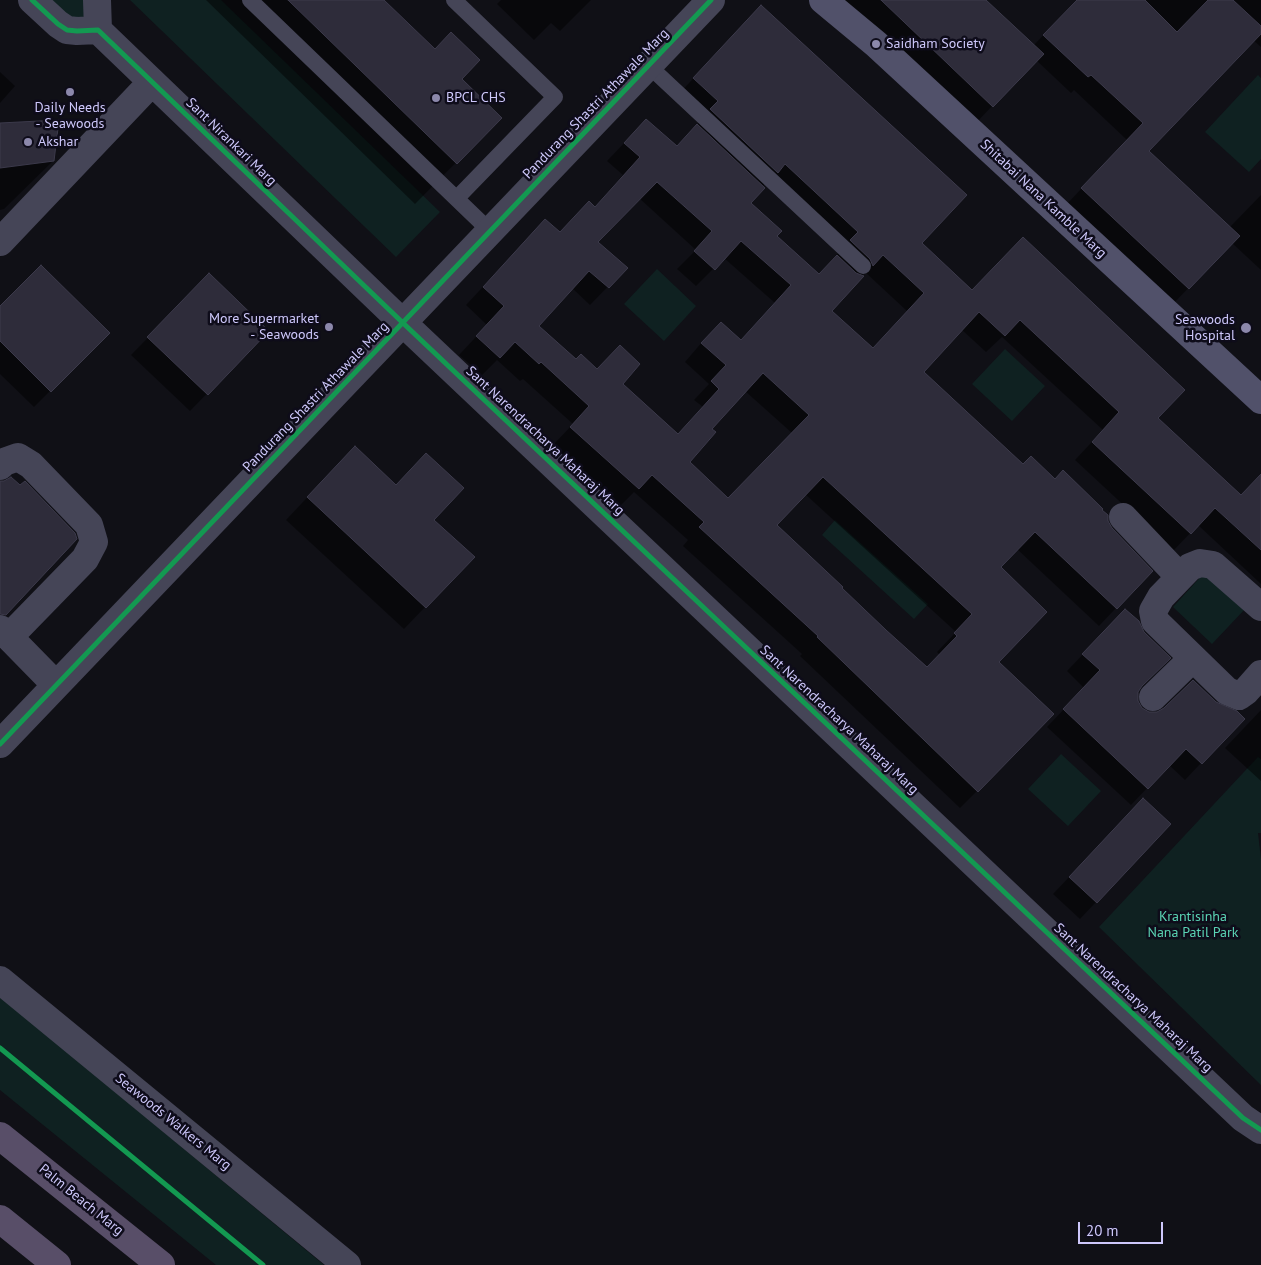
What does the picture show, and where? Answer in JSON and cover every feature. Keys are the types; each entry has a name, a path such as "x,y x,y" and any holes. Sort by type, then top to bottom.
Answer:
{"main road":[{"name":"Palm Beach Marg","path":"0,1136 161,1265"},
{"path":"0,1219 57,1265"}],"street":[{"path":"32,0 58,24 67,30 76,31 98,30 97,0"},
{"name":"Pandurang Shastri Athawale Marg","path":"0,744 711,0"},
{"name":"Shitabai Nana Kamble Marg","path":"822,0 876,44 1261,400"},
{"name":"Sant Nirankari Marg","path":"98,30 403,323"},
{"path":"0,242 152,82"},
{"name":"Sant Narendracharya Maharaj Marg","path":"403,323 1243,1118 1261,1130"},
{"path":"0,466 4,462 18,457 32,465 89,525 94,542 85,559 4,633 56,685"},
{"path":"1123,517 1180,577"},
{"path":"1258,598 1213,565 1200,563 1190,567 1180,577 1161,597 1153,611 1155,621 1227,691 1239,696 1261,674"},
{"path":"1153,697 1193,658"},
{"name":"Seawoods Walkers Marg","path":"0,980 347,1265"}],"lane":[{"path":"250,0 491,232"},
{"path":"454,0 555,97 457,198"},
{"path":"649,66 863,266"}],"green space":[{"path":"44,0 89,0 91,9 77,24"},
{"path":"130,0 221,0 440,212 396,257"},
{"path":"1258,75 1261,78 1261,159 1249,172 1205,132"},
{"path":"657,269 696,306 664,341 624,304"},
{"path":"1005,349 1045,386 1012,421 972,384"},
{"path":"835,520 928,604 914,619 822,535"},
{"path":"1205,572 1245,609 1212,644 1173,607"},
{"path":"1061,754 1101,791 1068,826 1028,789"},
{"name":"Krantisinha Nana Patil Park","path":"1258,757 1261,759 1261,833 1258,833 1261,859 1261,1085 1099,927"},
{"path":"0,996 324,1265 216,1265 0,1090"}],"building":[{"name":"BPCL CHS","path":"288,0 384,0 435,49 451,32 480,60 462,79 502,118 457,164"},
{"path":"881,0 986,0 1044,54 993,107"},
{"path":"1077,0 1145,0 1177,32 1208,0 1233,0 1261,26 1261,34 1149,151 1240,236 1189,289 1081,188 1143,123 1091,75 1088,77 1043,35"},
{"path":"761,5 967,195 922,243 972,290 1023,237 1185,390 1158,418 1241,495 1261,474 1261,550 1215,508 1191,534 1092,442 1119,412 1020,320 1005,336 979,312 924,372 1023,464 1031,456 1055,479 1063,470 1103,509 1108,515 1108,521 1112,528 1153,571 1117,609 1035,532 1001,567 1047,612 999,662 1054,714 978,792 818,636 699,527 704,522 652,475 639,489 570,427 589,406 541,362 539,364 515,342 500,358 476,336 504,306 483,287 545,219 560,232 589,201 595,207 640,157 624,143 646,119 677,146 697,124 765,188 751,203 782,231 777,236 819,274 837,255 856,273 864,276 832,311 873,348 924,293 883,255 873,266 870,259 850,240 858,232 785,164 778,173 710,109 718,101 693,78","holes":["657,182 712,231 694,251 715,270 741,241 791,285 741,340 721,322 701,343 726,365 711,381 719,389 678,434 623,384 640,364 620,345 597,369 581,354 576,359 539,326 589,271 609,288 628,268 598,242","763,373 809,415 728,498 690,462 716,432 712,429","823,477 972,614 954,633 957,636 927,667 777,525"]},
{"name":"Akshar","path":"59,120 54,161 0,168 0,123"},
{"path":"41,265 110,333 51,392 0,341 0,306"},
{"path":"209,273 269,331 208,395 147,337"},
{"path":"355,446 396,485 426,453 464,488 434,520 475,557 426,608 307,497"},
{"path":"11,477 20,485 25,481 75,533 77,539 6,615 0,614 0,481"},
{"path":"1125,609 1139,621 1144,632 1171,658 1138,692 1138,701 1142,708 1149,712 1157,712 1164,708 1193,680 1216,702 1237,711 1245,719 1202,764 1186,749 1148,789 1063,709 1100,670 1082,654"},
{"path":"1143,798 1171,824 1097,903 1069,877"}],"cycle path":[{"path":"32,0 67,30 98,30 403,323 1243,1118 1261,1130"},
{"path":"0,744 711,0"},
{"path":"0,1048 263,1265"}],"place":[{"name":"Saidham Society","path":"876,44"},
{"name":"Daily Needs - Seawoods","path":"70,92"},
{"name":"BPCL CHS","path":"436,98"},
{"name":"Akshar","path":"28,142"},
{"name":"More Supermarket - Seawoods","path":"329,327"},
{"name":"Seawoods Hospital","path":"1246,328"}]}
